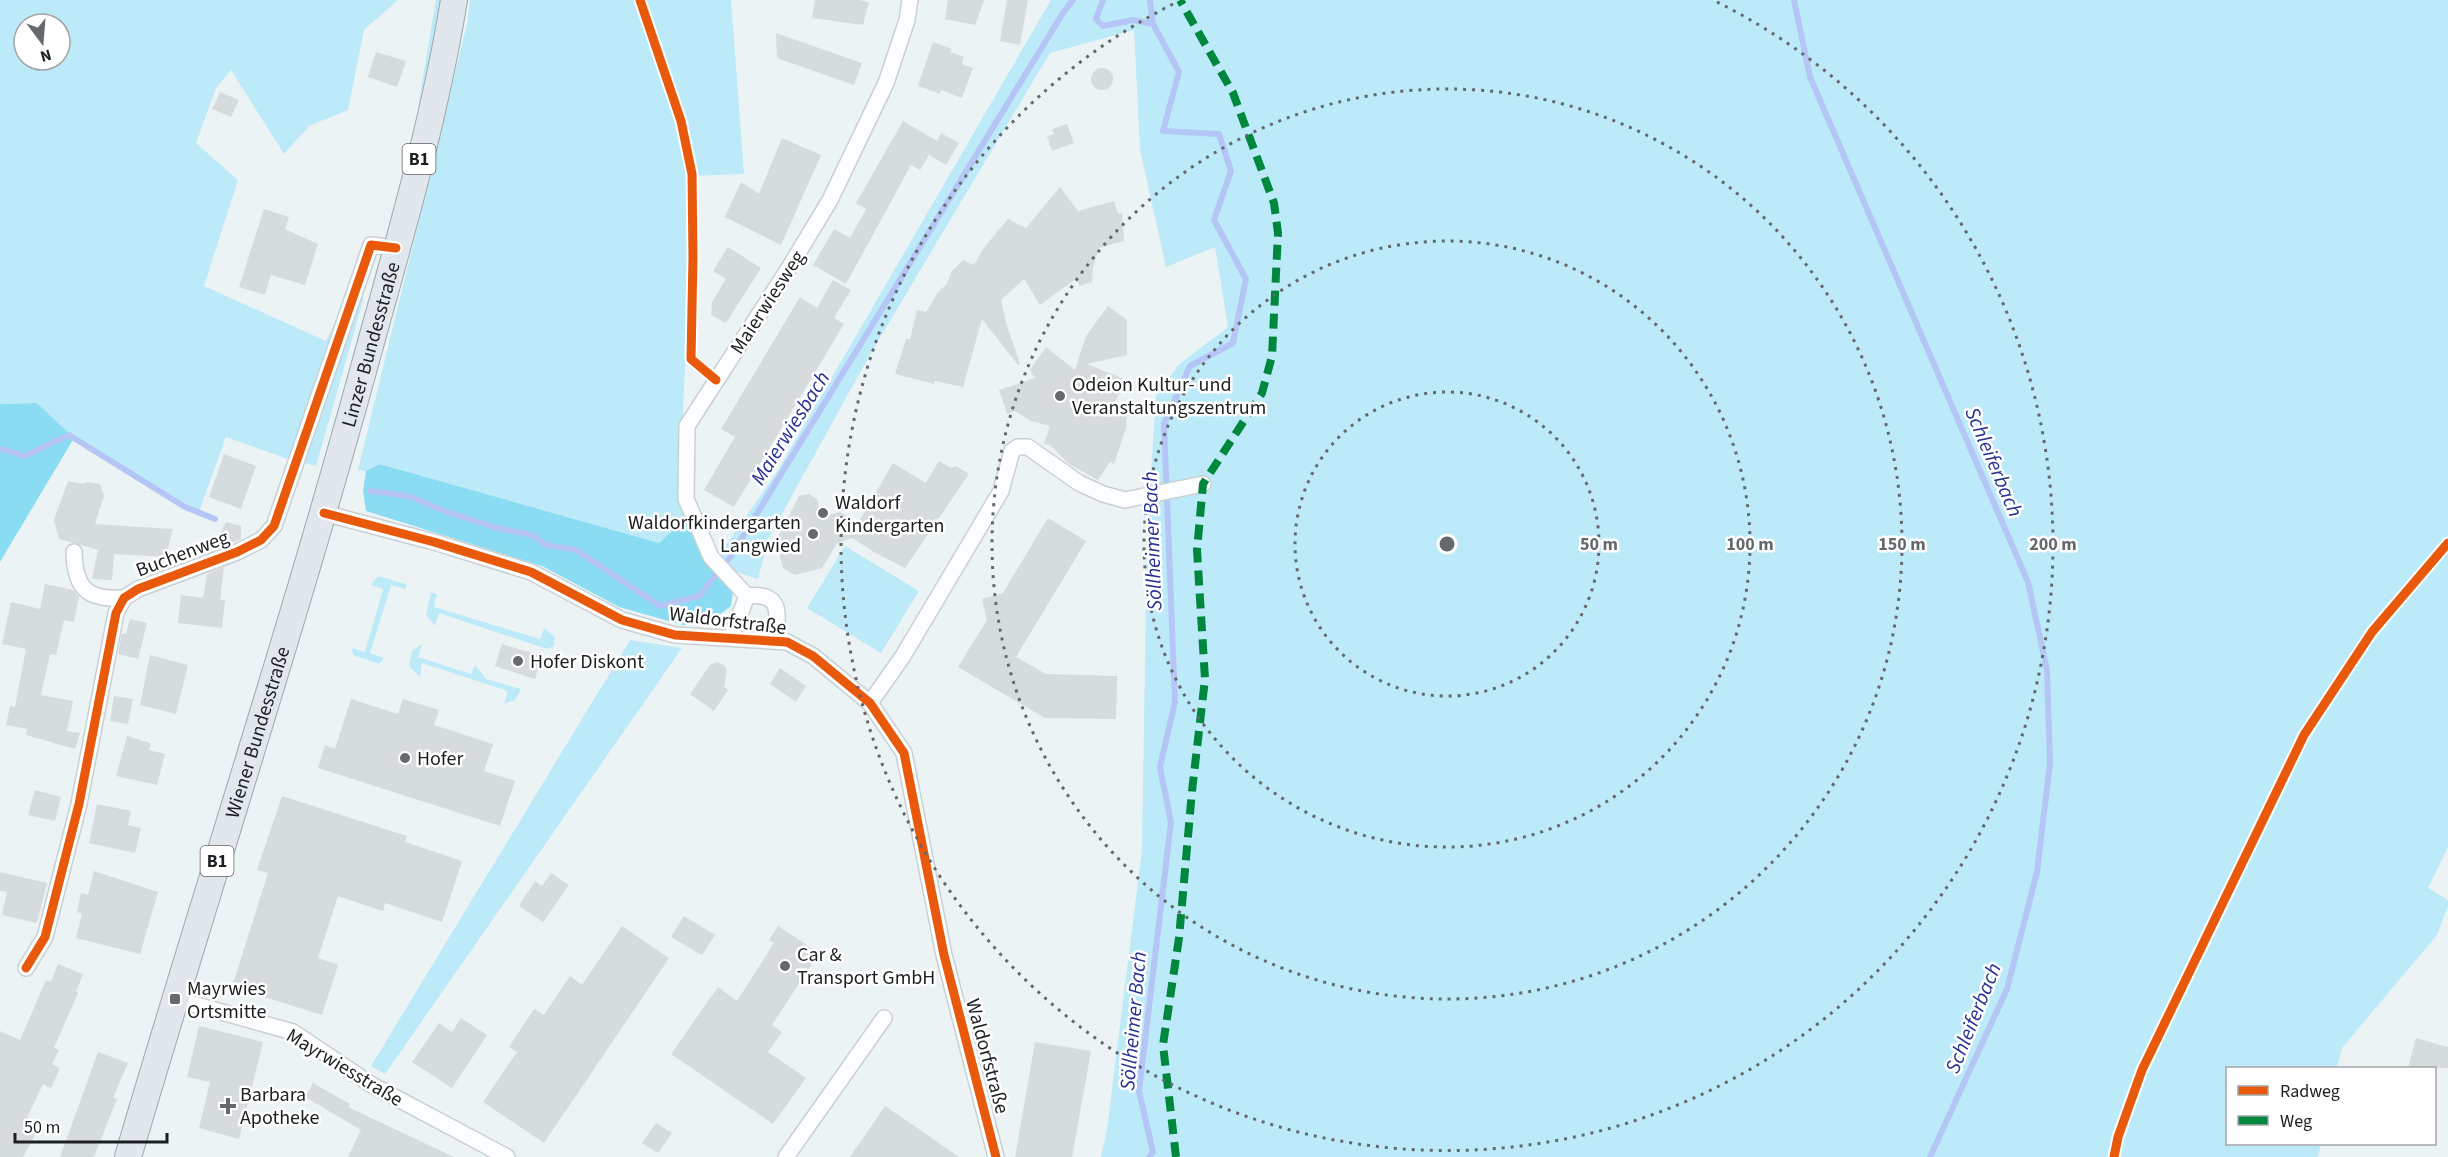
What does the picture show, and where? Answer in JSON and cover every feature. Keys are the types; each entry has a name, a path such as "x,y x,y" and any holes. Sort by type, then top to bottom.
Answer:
{"main road":[{"name":"Linzer Bundesstraße","path":"324,513 426,130 454,0"},
{"name":"Wiener Bundesstraße","path":"128,1157 324,513"}],"street":[{"name":"Maierwiesweg","path":"747,596 732,577 711,557 686,499 687,426 830,200 886,83 908,20 910,0"},
{"name":"Buchenweg","path":"26,968 45,937 79,804 116,613 124,598 138,589 237,552 261,540 274,526 371,245 396,248"},
{"path":"870,703 903,656 1001,491 1012,451 1018,447 1028,447 1079,483 1103,494 1125,500 1197,485"},
{"name":"Waldorfstraße","path":"324,513 434,542 531,572 622,620 675,634 787,642 813,656 870,703 904,753 944,955 996,1157"},
{"name":"Buchenweg","path":"74,552 74,570 79,583 93,596 105,599 124,598"},
{"path":"731,637 747,596 762,594 773,601 778,615 776,640"},
{"name":"Mayrwiesstraße","path":"175,999 293,1032 372,1086 507,1157"},
{"path":"786,1157 884,1018"}],"shaded area":[{"path":"0,0 398,0 364,30 348,110 309,126 284,154 231,70 216,88 196,143 238,180 204,286 326,341 361,271 363,301 316,466 285,458 226,437 199,512 74,438 37,403 0,404"},
{"path":"436,0 444,0 418,107"},
{"path":"470,0 731,0 744,174 688,176 690,259 679,498 685,519 659,543 381,464 366,471 358,470 467,24"},
{"path":"1051,0 2448,0 2448,847 2428,888 2448,900 2448,906 2437,935 2342,1048 2337,1067 2226,1067 2226,1145 2321,1145 2318,1157 1101,1157 1107,1129 1142,849 1147,533 1156,396 1178,365 1228,327 1215,247 1166,267 1140,150 1134,30 1050,53 872,351 769,537 758,579 713,564 777,472"},
{"path":"37,403 74,438 0,562 0,404"},
{"path":"380,464 659,543 685,519 713,564 736,572 731,606 709,623 683,625 619,607 542,566 366,511 363,491 366,471"},
{"path":"845,546 919,591 881,653 807,608"},
{"path":"378,576 406,584 406,589 391,585 370,653 384,658 379,664 353,655 352,648 365,652 383,589 371,585"},
{"path":"431,593 437,594 434,607 540,639 544,628 555,637 554,646 547,649 439,613 435,626 426,615"},
{"path":"630,640 682,648 385,1074 371,1066"},
{"path":"422,644 418,657 471,674 475,665 486,679 521,689 515,700 504,704 508,691 422,663 420,677 409,666 412,651"}],"building":[{"path":"815,0 869,2 863,25 812,18"},
{"path":"948,0 984,0 975,25 945,19"},
{"path":"1007,0 1028,0 1020,45 1000,41"},
{"path":"776,33 862,63 854,85 777,58"},
{"path":"933,42 952,49 950,52 964,57 962,64 973,68 962,98 941,90 940,94 918,86"},
{"path":"376,52 406,61 397,87 368,77"},
{"path":"1102,68 1112,75 1113,79 1106,89 1102,90 1092,83 1091,79 1098,69"},
{"path":"220,92 239,100 231,117 212,109"},
{"path":"903,121 937,141 941,133 959,143 946,165 929,155 920,170 911,165 846,284 813,265 834,229 850,238 866,209 856,203"},
{"path":"1067,124 1074,143 1052,151 1047,136 1054,134 1052,129"},
{"path":"782,138 821,155 781,245 725,217 741,182 759,194"},
{"path":"1060,187 1078,211 1114,201 1118,214 1122,213 1124,241 1099,248 1093,268 1092,282 1079,286 1077,278 1040,305 1024,279 1001,300 1020,364 1018,365 982,319 963,387 935,381 934,384 895,374 906,339 910,339 917,310 926,312 939,291 947,284 951,272 963,260 974,265 983,249 1008,219 1026,228"},
{"path":"264,209 289,217 285,229 318,244 305,285 271,275 265,295 239,287"},
{"path":"728,247 761,268 726,323 711,315 712,302 726,279 713,271"},
{"path":"833,280 851,290 834,318 844,324 734,507 704,490 735,437 721,429 800,297 817,308"},
{"name":"Odeion Kultur- und Veranstaltungszentrum","path":"1108,306 1127,320 1127,355 1087,364 1127,380 1115,402 1127,408 1126,428 1114,464 1110,462 1098,480 1069,464 1050,445 1044,444 1050,426 1031,421 1015,411 1007,414 999,390 1035,378 1030,370 1046,347 1075,370 1086,336"},
{"path":"224,454 256,466 241,509 209,497"},
{"path":"939,461 951,468 956,466 969,474 905,568 852,538 837,543 822,568 795,575 783,568 776,541 799,496 809,494 817,499 821,517 840,512 858,523 893,463 926,483"},
{"path":"68,481 100,484 104,496 95,524 173,529 166,557 114,554 112,580 92,579 98,550 59,539 54,520"},
{"path":"1048,518 1086,541 1016,657 1046,674 1117,676 1116,719 1045,718 958,667 987,620 982,599 1003,593"},
{"path":"226,522 241,526 241,539 213,550"},
{"path":"224,567 220,600 225,600 222,628 178,623 181,595 203,598 207,574"},
{"path":"45,584 73,590 79,597 74,622 64,620 56,655 50,654 41,695 73,701 67,731 80,733 75,749 26,735 27,729 6,725 10,706 15,707 26,649 2,644 11,602 40,609"},
{"path":"130,619 147,623 138,659 118,654 122,633 126,634"},
{"path":"502,644 542,656 535,679 495,666"},
{"path":"150,655 188,665 176,714 140,705"},
{"path":"718,662 727,670 724,687 728,690 714,711 690,694 710,665"},
{"path":"780,668 806,686 796,702 770,684"},
{"path":"114,696 133,699 128,724 110,721"},
{"name":"Hofer","path":"351,699 398,714 403,699 439,710 434,725 493,744 484,771 515,781 500,826 318,768 325,745 335,749"},
{"path":"127,736 151,743 149,750 165,754 157,785 116,776"},
{"path":"35,790 61,797 55,821 28,815"},
{"path":"282,796 407,836 405,842 462,861 442,922 385,903 383,911 338,896 318,958 338,965 322,1015 232,987 268,873 257,870"},
{"path":"97,804 131,811 128,825 141,828 135,853 89,843"},
{"path":"94,871 158,892 140,954 76,938 82,914 77,912 81,893 88,895"},
{"path":"0,872 47,883 37,923 2,915 7,892 0,891"},
{"path":"551,873 569,885 543,922 519,906 535,881 542,886"},
{"path":"684,916 715,935 702,955 671,937"},
{"path":"622,926 669,958 544,1143 483,1102 517,1052 509,1047 534,1009 544,1015 570,976 582,985"},
{"path":"778,926 819,953 772,1025 782,1032 768,1052 806,1078 773,1124 671,1054 718,987 737,1001 774,943 769,940"},
{"path":"58,964 83,974 76,992 78,993 54,1048 59,1050 52,1064 60,1068 51,1088 43,1084 27,1118 40,1125 23,1157 0,1157 0,1031 20,1040 46,980 51,982"},
{"path":"461,1018 487,1035 452,1088 412,1062 439,1023 452,1032"},
{"path":"199,1026 263,1042 239,1139 199,1128 210,1082 187,1077"},
{"path":"2416,1038 2448,1047 2448,1068 2408,1067"},
{"path":"1035,1042 1091,1051 1072,1157 1015,1157"},
{"path":"98,1052 128,1063 113,1098 117,1099 94,1157 60,1157"},
{"path":"313,1083 350,1104 348,1107 454,1157 348,1157 361,1130 305,1097"},
{"path":"885,1106 910,1123 959,1157 850,1157"},
{"path":"656,1123 672,1133 658,1153 642,1143"}],"waterway":[{"name":"Maierwiesbach","path":"370,491 409,496 444,511 497,528 532,535 546,545 576,550 660,606 699,596 731,556 1073,0"},
{"name":"Söllheimer Bach","path":"1103,0 1096,19 1103,26 1133,20 1153,24"},
{"name":"Söllheimer Bach","path":"1149,1157 1153,1152 1139,1091 1171,822 1160,767 1175,702 1164,424 1190,366 1233,343 1246,279 1214,220 1231,171 1219,134 1163,131 1179,72 1153,24 1150,0"},
{"name":"Schleiferbach","path":"1794,0 1810,77 2028,582 2047,670 2050,763 2037,872 2007,989 1930,1157"},
{"path":"0,449 25,456 69,435 185,507 215,519"}],"marked path":[{"path":"1176,1157 1163,1045 1179,938 1205,679 1197,550 1203,484 1262,393 1272,356 1278,233 1274,203 1233,93 1180,0"}],"cycle path":[{"path":"640,0 681,121 692,174 691,359 716,380"},
{"path":"26,968 45,937 79,804 116,613 124,598 138,589 237,552 261,540 274,526 371,245 396,248"},
{"path":"324,513 434,542 531,572 622,620 675,635 787,642 813,656 870,703 904,753 944,955 996,1157"},
{"path":"2114,1157 2118,1137 2142,1070 2304,735 2372,632 2448,543"}],"place":[{"name":"Odeion Kultur- und Veranstaltungszentrum","path":"1060,396"},
{"name":"Waldorf Kindergarten","path":"823,513"},
{"name":"Waldorfkindergarten Langwied","path":"813,534"},
{"name":"Hofer Diskont","path":"518,661"},
{"name":"Hofer","path":"405,758"},
{"name":"Car & Transport GmbH","path":"785,966"},
{"name":"Mayrwies Ortsmitte","path":"175,999"},
{"name":"Barbara Apotheke","path":"228,1106"}]}
